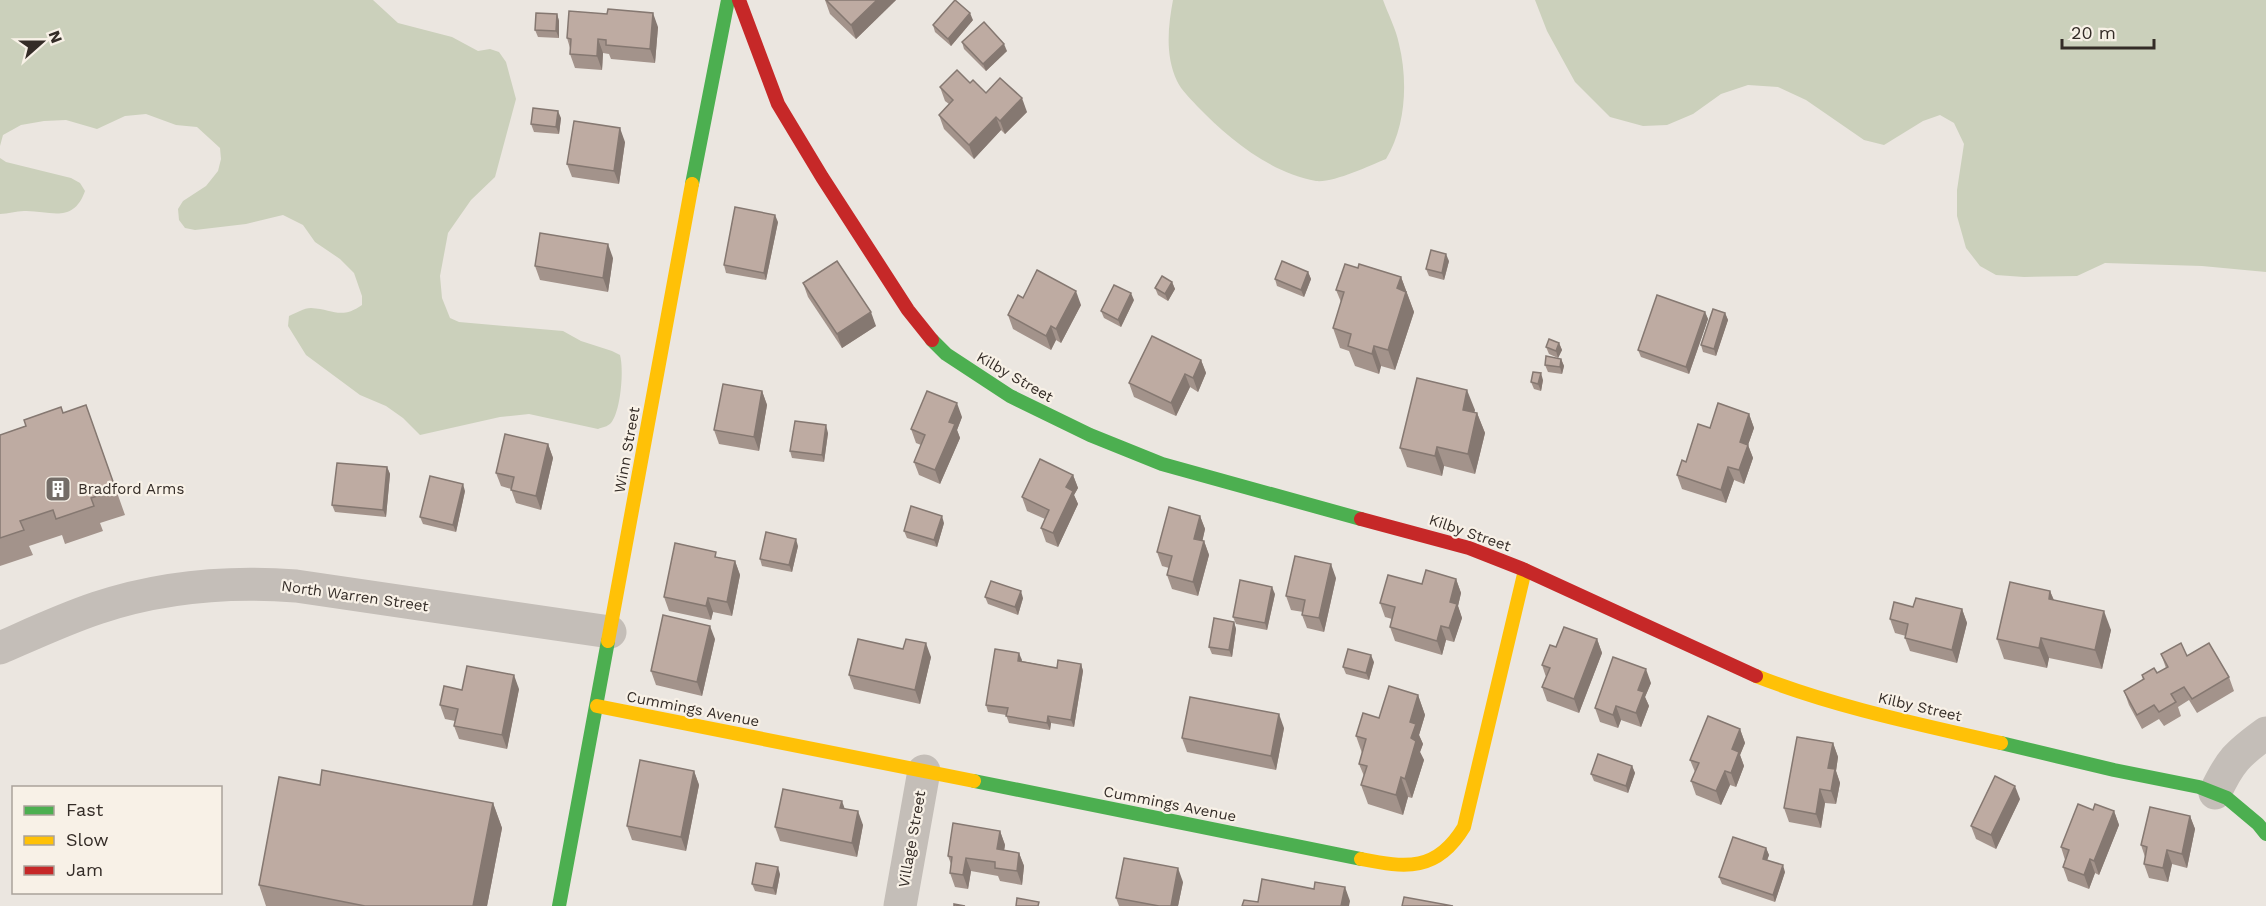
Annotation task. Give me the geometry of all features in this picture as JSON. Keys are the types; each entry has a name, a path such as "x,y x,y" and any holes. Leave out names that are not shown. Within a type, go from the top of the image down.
{"street":[{"name":"Winn Street","path":"559,906 692,182 728,0"},
{"name":"Kilby Street","path":"739,0 778,104 822,177 921,327 946,354 1010,396 1090,435 1162,464 1469,548 1525,570 1737,668 1790,689 1845,706 2114,770 2199,786 2227,798 2248,813 2266,834"},
{"name":"Cummings Avenue","path":"597,706 1393,865 1415,866 1435,859 1452,845 1459,837 1468,817 1525,570"},
{"name":"North Warren Street","path":"0,648 75,616 126,599 188,588 242,585 296,586 610,632"},
{"path":"2215,793 2232,761 2266,733"},
{"name":"Village Street","path":"900,906 924,771"}],"green space":[{"path":"0,0 373,0 398,23 452,37 478,51 490,49 499,52 506,62 516,99 495,177 471,200 448,233 440,276 442,298 450,318 459,322 563,331 581,341 620,355 621,390 611,423 598,429 529,414 500,417 420,435 403,418 386,406 360,395 306,355 288,326 289,316 306,309 342,313 362,305 362,296 354,273 340,259 315,242 303,225 283,215 246,224 195,230 185,228 179,220 178,209 183,201 206,186 218,171 221,159 220,148 197,127 176,125 146,114 125,116 97,129 66,120 44,121 21,125 3,135 0,146"},
{"path":"1173,0 1383,0 1398,38 1404,73 1401,118 1393,146 1386,159 1341,177 1316,181 1282,170 1236,142 1197,106 1177,81 1169,51"},
{"path":"1535,0 2266,0 2266,272 2202,266 2105,263 2077,276 1996,275 1980,266 1966,248 1957,216 1957,190 1964,144 1954,123 1940,115 1923,121 1884,145 1864,140 1806,100 1778,87 1748,85 1721,94 1693,114 1667,125 1643,126 1610,117 1575,82 1547,31"},
{"path":"0,158 6,162 71,178 80,183 85,191 80,202 67,212 24,211 0,214"}],"building":[{"path":"826,0 877,0 851,25"},
{"path":"955,0 970,13 948,39 933,25"},
{"path":"608,9 653,13 650,49 606,45 606,40 598,39 597,56 570,54 571,39 567,38 569,11 607,14"},
{"path":"536,13 557,14 556,31 535,30"},
{"path":"984,22 1004,44 983,64 962,42"},
{"path":"957,70 970,83 973,80 986,93 1000,78 1022,98 1000,121 996,117 969,145 939,115 953,100 940,87"},
{"path":"533,108 558,111 556,127 531,124"},
{"path":"574,121 620,128 614,171 567,164"},
{"path":"735,207 775,215 764,273 724,265"},
{"path":"540,233 608,244 603,278 535,266"},
{"path":"1431,250 1446,254 1442,273 1426,269"},
{"path":"837,261 871,312 837,334 803,283"},
{"path":"1282,261 1308,272 1301,290 1275,279"},
{"path":"1345,264 1358,268 1359,264 1401,277 1397,288 1406,292 1388,350 1374,346 1372,354 1348,346 1351,334 1333,328 1344,292 1336,290"},
{"path":"1037,270 1076,291 1056,329 1051,326 1046,336 1008,315 1018,295 1023,298"},
{"path":"1162,276 1172,282 1165,294 1155,288"},
{"path":"1114,285 1131,293 1118,320 1101,311"},
{"path":"1657,295 1705,312 1686,367 1638,350"},
{"path":"1713,309 1725,313 1714,349 1701,345"},
{"path":"1152,336 1201,360 1193,378 1185,374 1171,403 1129,383"},
{"path":"1549,339 1559,343 1556,351 1546,347"},
{"path":"1546,356 1561,359 1560,367 1545,365"},
{"path":"1533,372 1541,373 1538,384 1531,382"},
{"path":"1417,378 1467,390 1463,410 1477,413 1468,454 1437,447 1435,456 1400,448"},
{"path":"723,384 762,391 754,437 714,430"},
{"path":"927,391 957,403 949,422 955,424 935,470 914,462 925,435 911,429"},
{"path":"1718,403 1749,414 1740,442 1748,445 1739,470 1728,467 1721,490 1677,475 1682,460 1686,462 1698,424 1710,428"},
{"name":"Bradford Arms","path":"86,405 116,490 91,498 94,506 56,519 53,510 20,521 24,530 0,538 0,435 26,426 24,420 61,407 63,413"},
{"path":"795,421 826,425 822,455 790,451"},
{"path":"505,434 548,444 536,496 511,490 514,477 496,473"},
{"path":"1040,459 1073,475 1066,487 1073,491 1053,533 1041,528 1049,510 1022,497"},
{"path":"337,463 387,467 383,510 332,505"},
{"path":"430,476 463,484 453,525 420,517"},
{"path":"911,506 942,516 934,540 904,531"},
{"path":"1169,507 1200,516 1194,539 1204,541 1193,582 1167,575 1172,556 1157,552"},
{"path":"766,532 796,539 789,565 760,559"},
{"path":"675,543 716,552 715,557 735,561 727,602 708,598 706,606 664,597"},
{"path":"1295,556 1331,564 1319,618 1302,615 1305,600 1286,596"},
{"path":"1426,570 1456,579 1450,602 1457,604 1449,628 1441,626 1437,641 1390,627 1395,607 1380,603 1388,575 1422,584"},
{"path":"1240,580 1272,587 1265,623 1233,617"},
{"path":"991,581 1021,591 1015,607 985,597"},
{"path":"2010,582 2050,591 2049,599 2104,611 2095,650 2041,638 2039,648 1997,639"},
{"path":"1916,598 1962,609 1952,650 1905,638 1908,624 1890,619 1894,602 1913,607"},
{"path":"663,615 710,626 697,682 651,671"},
{"path":"1214,618 1234,622 1229,650 1209,647"},
{"path":"1564,627 1597,639 1574,699 1542,687 1550,668 1542,665 1550,645 1556,647"},
{"path":"858,639 903,649 906,639 926,643 915,690 849,675"},
{"path":"2181,643 2187,656 2209,643 2229,677 2192,699 2184,687 2171,694 2176,702 2159,712 2154,705 2137,715 2124,691 2144,679 2142,675 2154,668 2157,673 2168,667 2161,654"},
{"path":"995,649 1019,653 1018,661 1057,668 1058,660 1081,664 1071,720 1048,716 1047,723 1006,716 1008,708 986,705"},
{"path":"1348,649 1371,655 1366,673 1343,667"},
{"path":"1613,657 1646,669 1638,690 1644,692 1636,713 1616,706 1613,715 1595,708"},
{"path":"467,666 514,675 502,735 454,726 458,709 440,705 444,686 462,690"},
{"path":"1389,686 1418,695 1410,722 1416,724 1411,738 1416,741 1405,779 1401,777 1396,795 1361,785 1367,766 1359,764 1366,739 1356,736 1363,713 1379,718"},
{"path":"1190,697 1279,714 1271,756 1182,738"},
{"path":"1708,716 1740,729 1732,749 1739,752 1731,773 1725,771 1716,791 1691,781 1699,763 1690,760"},
{"path":"1797,737 1833,743 1828,768 1835,769 1831,791 1820,789 1816,814 1784,808"},
{"path":"1598,754 1632,766 1626,786 1591,774"},
{"path":"640,760 694,771 681,837 627,826"},
{"path":"322,770 493,803 473,906 365,906 259,885 279,777 320,785"},
{"path":"1995,776 2015,786 1991,835 1971,826"},
{"path":"783,789 842,801 840,808 858,811 852,843 775,827"},
{"path":"2078,804 2093,810 2095,804 2114,811 2094,861 2090,859 2084,875 2063,867 2069,850 2061,847"},
{"path":"2150,807 2190,816 2182,854 2167,850 2163,868 2144,864 2147,847 2141,845"},
{"path":"953,823 1000,831 997,849 1019,853 1017,871 995,868 995,862 966,858 963,875 950,873 952,857 948,856"},
{"path":"1733,837 1766,848 1763,859 1783,865 1773,895 1719,877"},
{"path":"1124,858 1178,868 1171,906 1116,898"},
{"path":"756,863 778,867 773,888 752,884"},
{"path":"1262,879 1314,889 1315,882 1345,887 1341,906 1242,906 1244,900 1258,902"},
{"path":"1404,897 1453,906 1402,906"},
{"path":"1017,898 1039,902 1038,906 1016,906"}],"traffic: fast":[{"path":"692,184 728,0"},
{"path":"932,340 946,354 1010,396 1090,435 1162,464 1361,519"},
{"path":"559,906 608,641"},
{"path":"2001,743 2114,770 2199,787 2227,798 2258,824 2266,834"},
{"path":"974,781 1361,859"}],"traffic: slow":[{"path":"608,641 692,184"},
{"path":"1361,859 1406,865 1419,863 1443,852 1454,842 1464,827 1525,570"},
{"path":"1756,676 1846,706 2001,743"},
{"path":"597,706 974,781"}],"traffic: jam":[{"path":"739,0 778,104 908,310 932,340"},
{"path":"1361,519 1469,548 1525,570 1756,676"}],"place":[{"name":"Bradford Arms","path":"58,489"}]}
